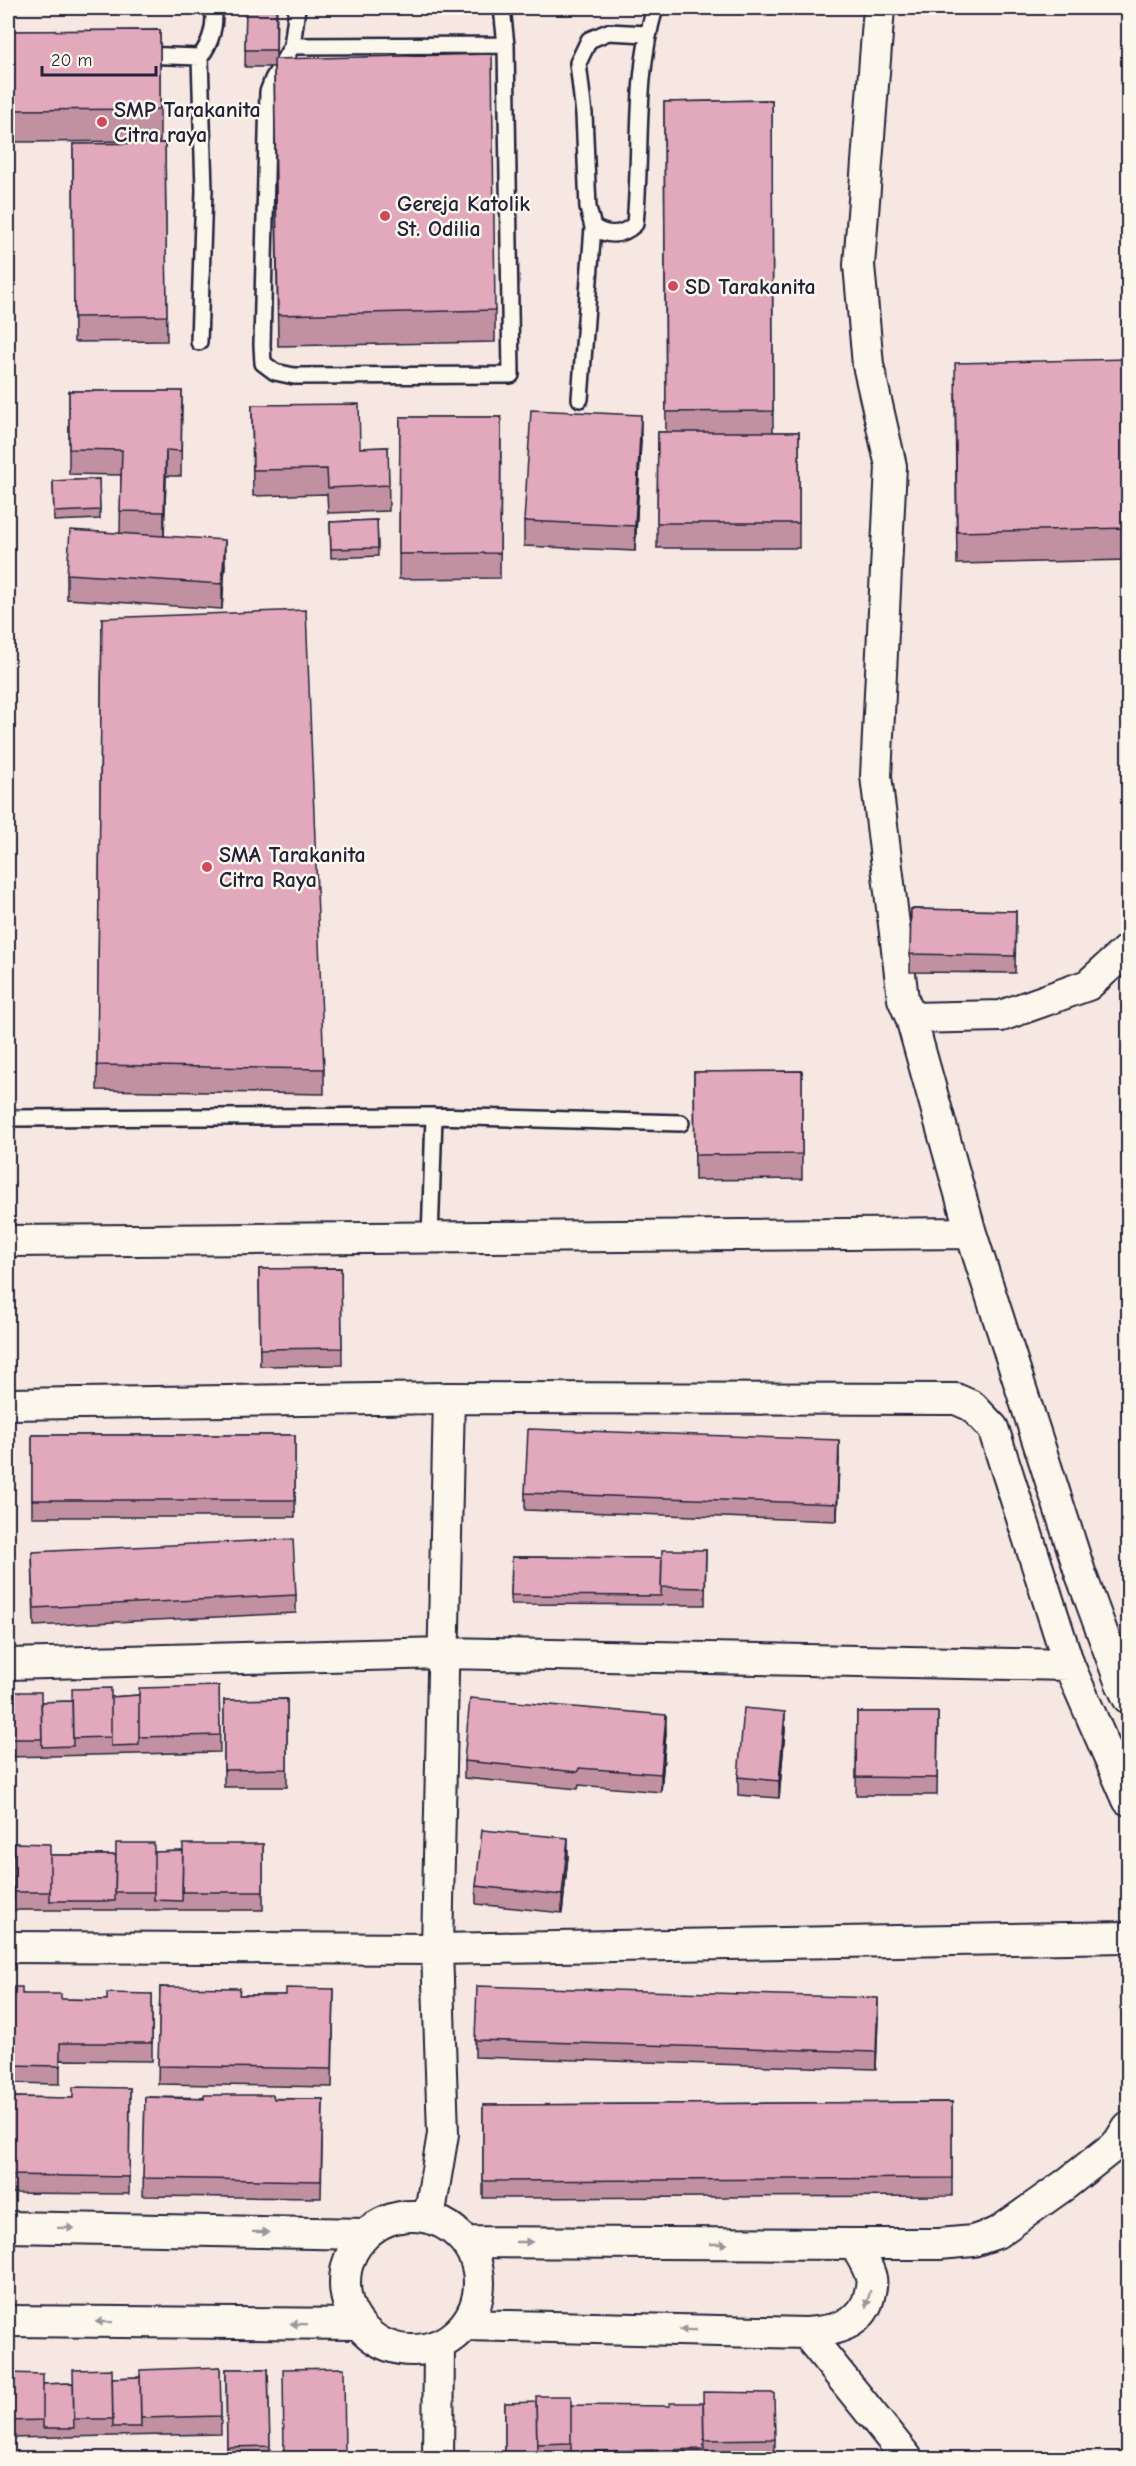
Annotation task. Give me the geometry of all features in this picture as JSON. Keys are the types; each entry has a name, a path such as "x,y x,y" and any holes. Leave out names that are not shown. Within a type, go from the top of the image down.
{"street":[{"path":"879,8 859,266 868,365 891,466 876,776 903,999 911,1018 971,1233 1080,1572 1128,1698"},
{"path":"911,1018 1001,1016 1088,985 1128,949"},
{"path":"8,1241 971,1233"},
{"path":"8,1404 449,1398 956,1399 972,1406 993,1428 1069,1665 1128,1800"},
{"path":"429,2218 443,2134 437,1949 449,1398"},
{"path":"8,1664 444,1653 1069,1665"},
{"path":"8,1947 437,1949 1128,1937"},
{"path":"465,2242 939,2244 973,2241 997,2233 1066,2184 1118,2143 1128,2127"},
{"path":"429,2218 449,2227 465,2242 476,2262 479,2284 475,2305 465,2325 440,2346 388,2347 371,2338 358,2325 348,2307 344,2288 346,2268 354,2249 366,2234 385,2221 429,2218"},
{"path":"8,2227 366,2234"},
{"path":"465,2325 828,2332 858,2318 865,2309 872,2279 855,2244"},
{"path":"8,2321 358,2325"},
{"path":"806,2333 907,2458"},
{"path":"438,2458 440,2346"}],"lane":[{"path":"199,342 204,190 200,57 208,46 214,18 213,8"},
{"path":"297,8 292,46 268,92 262,345 263,363 275,372 294,376 511,375 506,45 502,8"},
{"path":"593,227 604,235 626,233 635,224 638,109 647,34 655,8"},
{"path":"580,399 593,227 588,208 584,114 578,63 589,40 608,32 647,34"},
{"path":"292,46 506,45"},
{"path":"121,54 200,57"},
{"path":"430,1239 434,1116"},
{"path":"8,1118 434,1116 681,1123"}],"building":[{"path":"246,8 276,8 276,50 245,50"},
{"path":"160,30 160,109 8,110 8,31"},
{"name":"Gereja Katolik St. Odilia","path":"492,54 495,310 278,315 274,59"},
{"path":"772,100 773,411 666,412 664,102"},
{"path":"165,143 167,316 74,317 73,144"},
{"path":"1128,359 1128,528 957,532 955,363"},
{"path":"69,391 182,391 181,451 166,450 164,512 120,511 122,450 69,449"},
{"path":"359,404 360,448 388,447 389,485 328,488 327,469 253,470 252,405"},
{"path":"531,410 641,415 635,526 524,521"},
{"path":"400,417 501,417 500,553 399,554"},
{"path":"658,432 799,432 799,523 657,523"},
{"path":"99,479 100,510 54,512 53,481"},
{"path":"377,520 378,548 331,549 330,522"},
{"path":"70,530 225,540 222,584 67,574"},
{"name":"SMA Tarakanita Citra Raya","path":"306,610 324,1069 97,1065 102,618"},
{"path":"911,909 1016,911 1015,956 910,954"},
{"path":"802,1071 802,1154 695,1155 694,1072"},
{"path":"341,1268 342,1348 260,1349 259,1269"},
{"path":"528,1429 839,1440 837,1504 525,1493"},
{"path":"32,1435 295,1435 295,1500 32,1500"},
{"path":"293,1539 296,1595 34,1608 32,1552"},
{"path":"662,1550 706,1550 705,1588 661,1587"},
{"path":"512,1557 662,1558 661,1596 511,1595"},
{"path":"219,1686 220,1735 139,1737 139,1688"},
{"path":"111,1688 111,1737 73,1738 72,1689"},
{"path":"8,1692 41,1692 42,1739 8,1739"},
{"path":"139,1695 139,1745 111,1746 111,1697"},
{"path":"470,1698 666,1715 661,1774 579,1768 578,1772 464,1761"},
{"path":"287,1699 287,1769 224,1770 224,1700"},
{"path":"72,1701 73,1746 42,1747 41,1702"},
{"path":"744,1708 785,1712 779,1781 738,1777"},
{"path":"857,1712 938,1712 937,1778 856,1777"},
{"path":"482,1830 568,1838 562,1895 476,1886"},
{"path":"14,1843 50,1844 50,1892 14,1892"},
{"path":"116,1843 154,1843 154,1892 115,1892"},
{"path":"183,1844 263,1844 263,1892 182,1892"},
{"path":"183,1851 182,1901 154,1900 154,1852"},
{"path":"8,1855 14,1855 14,1901 8,1901"},
{"path":"50,1855 116,1855 115,1901 50,1901"},
{"path":"477,1986 878,1998 876,2052 475,2040"},
{"path":"8,1987 22,1987 22,1994 61,1994 61,1999 107,2000 107,1993 152,1994 152,2043 60,2043 60,2066 8,2065"},
{"path":"160,1987 240,1988 239,1995 286,1995 286,1988 334,1989 332,2069 158,2066"},
{"path":"73,2087 130,2088 129,2177 8,2175 8,2097 73,2098"},
{"path":"204,2095 273,2095 274,2099 323,2099 321,2181 143,2178 145,2097 204,2099"},
{"path":"952,2102 952,2178 483,2181 483,2105"},
{"path":"220,2367 221,2416 141,2418 140,2370"},
{"path":"344,2368 345,2458 284,2458 283,2369"},
{"path":"112,2369 113,2419 74,2419 73,2370"},
{"path":"226,2369 268,2369 270,2446 227,2447"},
{"path":"8,2373 43,2374 43,2420 8,2421"},
{"path":"140,2377 141,2427 113,2427 112,2378"},
{"path":"73,2383 74,2428 43,2428 43,2384"},
{"path":"703,2392 774,2393 775,2439 704,2440"},
{"path":"536,2396 571,2396 571,2443 537,2444"},
{"path":"536,2402 537,2452 505,2453 505,2403"},
{"path":"670,2403 703,2403 704,2449 571,2452 571,2405 670,2406"}],"place":[{"name":"SMP Tarakanita Citra raya","path":"102,122"},
{"name":"Gereja Katolik St. Odilia","path":"385,216"},
{"name":"SD Tarakanita","path":"673,286"},
{"name":"SMA Tarakanita Citra Raya","path":"207,867"}]}
